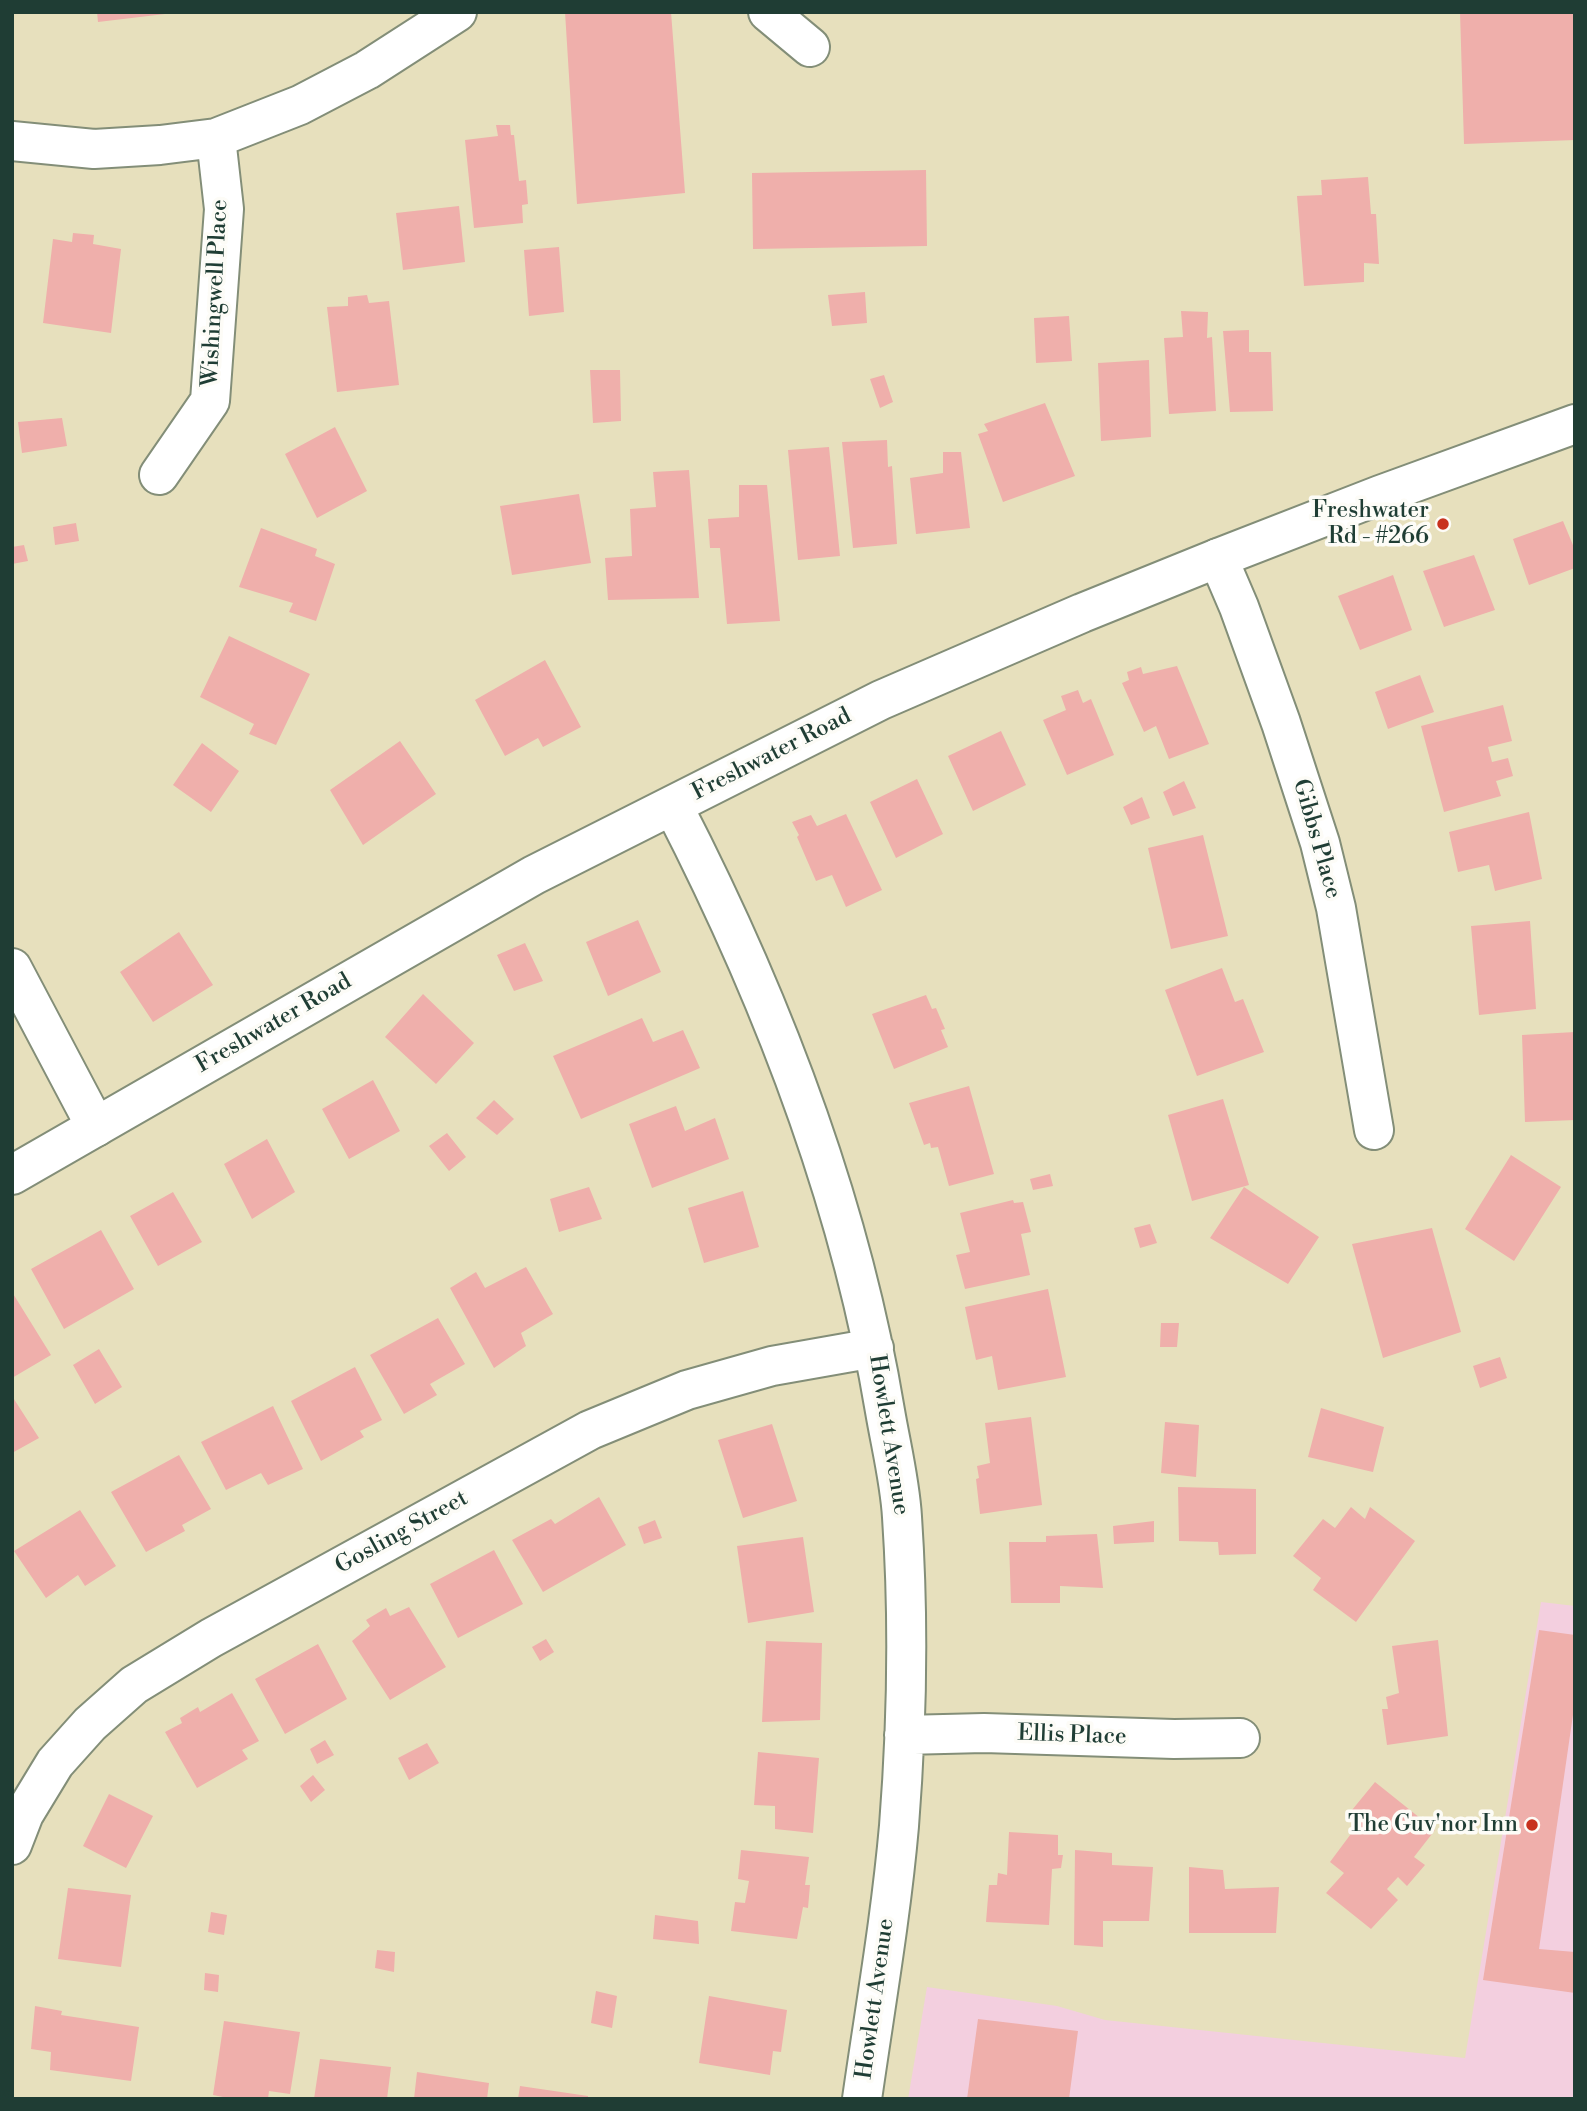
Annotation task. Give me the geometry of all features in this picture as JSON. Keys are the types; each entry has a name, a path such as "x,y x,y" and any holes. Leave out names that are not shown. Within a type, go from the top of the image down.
{"street":[{"path":"12,141 94,149 216,138 300,105 344,82 457,12"},
{"path":"768,12 810,47"},
{"name":"Wishingwell Place","path":"159,475 210,401 224,209 216,138"},
{"name":"Freshwater Road","path":"12,1175 534,875 881,700 1082,612 1380,495 1575,424"},
{"name":"Gibbs Place","path":"1218,558 1272,698 1320,843 1336,908 1374,1130"},
{"name":"Howlett Avenue","path":"673,806 731,922 791,1073 840,1214 874,1348 902,1514 906,1647 899,1826 862,2099"},
{"path":"12,968 96,1127"},
{"name":"Gosling Street","path":"12,1845 24,1814 55,1763 90,1724 134,1685 211,1638 590,1430 687,1390 772,1366 874,1348"},
{"name":"Ellis Place","path":"904,1735 984,1733 1174,1739 1240,1738"}],"shaded area":[{"path":"1541,1602 1575,1606 1575,2099 908,2099 927,1987 1057,2006 1105,2020 1465,2058"}],"building":[{"path":"97,12 164,12 165,14 98,22"},
{"path":"565,12 671,12 685,193 577,204"},
{"path":"1460,12 1575,12 1575,140 1464,144"},
{"path":"496,125 510,125 511,135 514,135 519,181 526,180 528,204 522,205 523,223 474,228 465,140 498,136"},
{"path":"926,170 927,246 753,249 752,173"},
{"path":"1368,177 1371,214 1376,214 1379,264 1364,263 1364,282 1304,286 1297,196 1322,195 1321,180"},
{"path":"459,206 465,262 403,270 396,213"},
{"path":"73,233 94,235 93,244 121,249 111,333 43,323 53,239 72,242"},
{"path":"559,247 564,312 529,316 524,250"},
{"path":"865,292 867,323 832,326 828,295"},
{"path":"367,295 369,303 389,301 399,385 337,392 327,307 348,306 348,297"},
{"path":"1181,311 1208,312 1207,338 1212,337 1216,411 1169,414 1164,338 1183,337"},
{"path":"1069,316 1072,361 1036,363 1034,318"},
{"path":"1249,330 1249,352 1271,352 1273,411 1230,412 1223,331"},
{"path":"1149,360 1151,437 1101,441 1098,363"},
{"path":"590,370 620,370 621,421 593,423"},
{"path":"884,375 893,402 880,408 870,379"},
{"path":"1045,403 1075,476 1003,502 978,434 988,431 984,424"},
{"path":"62,418 67,446 22,453 18,422"},
{"path":"335,427 367,491 317,518 285,454"},
{"path":"887,440 888,467 892,466 897,544 853,548 842,442"},
{"path":"829,447 840,556 798,560 788,450"},
{"path":"943,452 961,452 970,528 916,534 910,478 943,473"},
{"path":"689,470 699,598 608,600 605,558 632,556 630,509 656,507 653,472"},
{"path":"739,485 767,485 780,621 727,624 720,548 710,548 708,519 739,517"},
{"path":"579,494 591,563 512,575 500,506"},
{"path":"1563,521 1575,550 1575,568 1529,585 1513,539"},
{"path":"76,523 79,541 55,545 53,527"},
{"path":"261,528 317,549 315,556 335,564 316,621 289,612 293,603 239,587"},
{"path":"24,545 28,561 12,564 12,547"},
{"path":"1474,555 1495,610 1444,627 1423,571"},
{"path":"1393,575 1412,630 1360,650 1338,596"},
{"path":"229,636 310,674 276,745 249,734 254,724 200,697"},
{"path":"545,660 581,727 543,747 538,738 505,756 475,700"},
{"path":"1177,666 1209,744 1169,759 1156,726 1144,732 1122,683 1129,680 1127,672 1141,667 1143,674"},
{"path":"1420,675 1434,712 1388,729 1375,692"},
{"path":"1078,690 1083,703 1091,699 1114,755 1067,775 1043,720 1066,710 1061,696"},
{"path":"1503,705 1512,741 1488,747 1492,762 1508,758 1513,776 1496,781 1501,796 1444,812 1421,726"},
{"path":"1001,731 1026,785 973,811 948,756"},
{"path":"400,741 436,794 363,845 330,790"},
{"path":"202,743 239,771 211,812 173,785"},
{"path":"917,779 943,834 896,858 870,802"},
{"path":"1184,781 1196,808 1173,816 1163,792"},
{"path":"1142,797 1150,818 1131,825 1123,807"},
{"path":"1529,812 1542,879 1495,891 1489,865 1458,872 1449,832"},
{"path":"846,814 882,890 846,907 832,875 816,881 792,822 811,815 817,826"},
{"path":"1203,835 1228,936 1171,949 1148,848"},
{"path":"638,920 661,972 608,996 586,942"},
{"path":"1530,921 1536,1009 1479,1015 1471,926"},
{"path":"179,932 213,985 153,1022 120,972"},
{"path":"525,943 543,981 514,991 497,955"},
{"path":"1222,968 1235,1002 1243,999 1264,1052 1197,1076 1165,990"},
{"path":"423,994 474,1043 436,1084 385,1037"},
{"path":"926,995 932,1009 936,1008 945,1029 941,1030 948,1047 894,1069 872,1014"},
{"path":"642,1018 653,1042 683,1030 700,1068 581,1119 553,1056"},
{"path":"1575,1032 1575,1120 1525,1122 1522,1035"},
{"path":"373,1080 400,1131 349,1159 322,1109"},
{"path":"969,1086 994,1174 949,1186 938,1147 931,1148 930,1143 924,1145 909,1103"},
{"path":"1223,1099 1249,1185 1192,1201 1168,1115"},
{"path":"494,1100 514,1119 497,1135 476,1118"},
{"path":"676,1106 685,1131 715,1118 729,1159 652,1188 629,1124"},
{"path":"447,1133 466,1157 449,1171 429,1146"},
{"path":"267,1139 295,1192 252,1219 224,1164"},
{"path":"1511,1155 1561,1187 1514,1261 1465,1229"},
{"path":"1050,1174 1053,1186 1033,1190 1030,1179"},
{"path":"589,1187 602,1219 559,1232 550,1199"},
{"path":"1244,1187 1319,1237 1288,1284 1210,1238"},
{"path":"743,1191 759,1247 704,1263 688,1208"},
{"path":"173,1192 202,1242 158,1266 130,1216"},
{"path":"1013,1200 1014,1203 1023,1202 1031,1232 1021,1234 1030,1275 965,1289 956,1255 970,1252 960,1213"},
{"path":"1150,1224 1157,1243 1140,1248 1134,1228"},
{"path":"1432,1228 1461,1332 1383,1358 1352,1244"},
{"path":"101,1230 134,1289 64,1329 31,1269"},
{"path":"526,1267 553,1314 521,1333 526,1346 494,1368 450,1288 476,1272 485,1288"},
{"path":"1048,1289 1066,1377 998,1390 992,1356 976,1360 965,1307"},
{"path":"12,1292 51,1355 12,1378"},
{"path":"438,1318 465,1364 430,1384 437,1395 404,1414 370,1355"},
{"path":"1161,1323 1179,1323 1177,1347 1160,1347"},
{"path":"99,1349 122,1387 95,1404 73,1365"},
{"path":"1500,1357 1507,1378 1480,1388 1473,1366"},
{"path":"355,1367 382,1420 360,1431 364,1437 321,1461 291,1401"},
{"path":"12,1396 39,1438 12,1453"},
{"path":"273,1406 303,1469 268,1485 261,1473 226,1490 201,1442"},
{"path":"1321,1408 1384,1427 1373,1472 1308,1457"},
{"path":"1031,1417 1042,1505 980,1514 977,1466 990,1463 985,1423"},
{"path":"1165,1422 1199,1425 1196,1477 1161,1473"},
{"path":"772,1424 797,1501 743,1518 718,1440"},
{"path":"179,1455 211,1509 182,1525 185,1531 146,1552 111,1492"},
{"path":"1178,1487 1256,1489 1256,1554 1219,1555 1218,1542 1179,1541"},
{"path":"599,1497 626,1545 543,1592 512,1540 551,1519 555,1524"},
{"path":"1351,1507 1365,1519 1370,1507 1415,1541 1356,1622 1313,1590 1321,1578 1293,1556 1323,1519 1335,1528"},
{"path":"80,1510 116,1566 85,1586 78,1575 46,1598 14,1551"},
{"path":"655,1520 662,1538 644,1544 638,1527"},
{"path":"1154,1521 1154,1542 1114,1544 1113,1526"},
{"path":"1097,1534 1103,1588 1060,1586 1060,1603 1011,1603 1009,1542 1046,1542 1046,1536"},
{"path":"803,1537 814,1612 748,1623 737,1546"},
{"path":"494,1550 523,1604 458,1638 430,1584"},
{"path":"409,1607 446,1667 390,1700 352,1641 370,1626 366,1620 386,1608 390,1616"},
{"name":"The Guv'nor Inn","path":"1539,1630 1575,1635 1575,1701 1539,1949 1575,1952 1575,1993 1483,1980"},
{"path":"546,1639 554,1652 540,1661 532,1647"},
{"path":"1438,1640 1448,1736 1387,1745 1382,1709 1388,1709 1386,1697 1399,1693 1392,1646"},
{"path":"766,1641 822,1643 820,1720 762,1722"},
{"path":"318,1644 347,1699 285,1734 255,1679"},
{"path":"232,1693 259,1741 242,1750 248,1759 197,1788 165,1732 182,1723 180,1718 198,1707 200,1712"},
{"path":"325,1740 334,1755 317,1764 310,1749"},
{"path":"427,1743 439,1763 409,1780 398,1758"},
{"path":"758,1752 819,1758 813,1833 775,1829 775,1806 754,1805"},
{"path":"313,1775 325,1790 311,1802 300,1786"},
{"path":"1375,1782 1435,1830 1414,1857 1425,1865 1407,1886 1398,1877 1387,1889 1398,1900 1371,1929 1326,1893 1344,1873 1330,1862 1362,1819 1352,1810"},
{"path":"109,1794 153,1816 126,1868 83,1846"},
{"path":"1009,1832 1058,1835 1058,1855 1063,1855 1061,1868 1052,1869 1049,1925 986,1922 989,1885 997,1885 998,1873 1007,1875"},
{"path":"741,1850 809,1857 805,1885 810,1885 808,1908 803,1907 797,1939 731,1931 735,1902 745,1903 749,1881 738,1879"},
{"path":"1075,1850 1112,1853 1112,1865 1153,1867 1149,1921 1103,1921 1103,1947 1074,1945"},
{"path":"1189,1867 1223,1870 1225,1889 1279,1887 1276,1933 1189,1933"},
{"path":"68,1888 131,1895 121,1967 58,1959"},
{"path":"211,1912 227,1915 224,1935 208,1932"},
{"path":"655,1915 698,1921 699,1944 653,1939"},
{"path":"377,1950 395,1952 394,1972 375,1968"},
{"path":"205,1973 219,1975 218,1992 204,1990"},
{"path":"596,1991 617,1996 612,2028 591,2023"},
{"path":"709,1996 787,2010 781,2052 773,2051 770,2075 699,2063"},
{"path":"35,2006 62,2011 61,2015 139,2027 131,2081 50,2070 51,2052 31,2049"},
{"path":"978,2019 1078,2031 1069,2099 967,2099"},
{"path":"224,2021 300,2032 290,2094 269,2091 268,2099 233,2099 213,2095"},
{"path":"320,2059 391,2067 387,2099 314,2099"},
{"path":"417,2072 489,2083 487,2099 414,2099"},
{"path":"520,2086 588,2096 588,2099 518,2099"}],"place":[{"name":"Freshwater Rd - #266","path":"1443,524"},
{"name":"The Guv'nor Inn","path":"1532,1825"}]}
